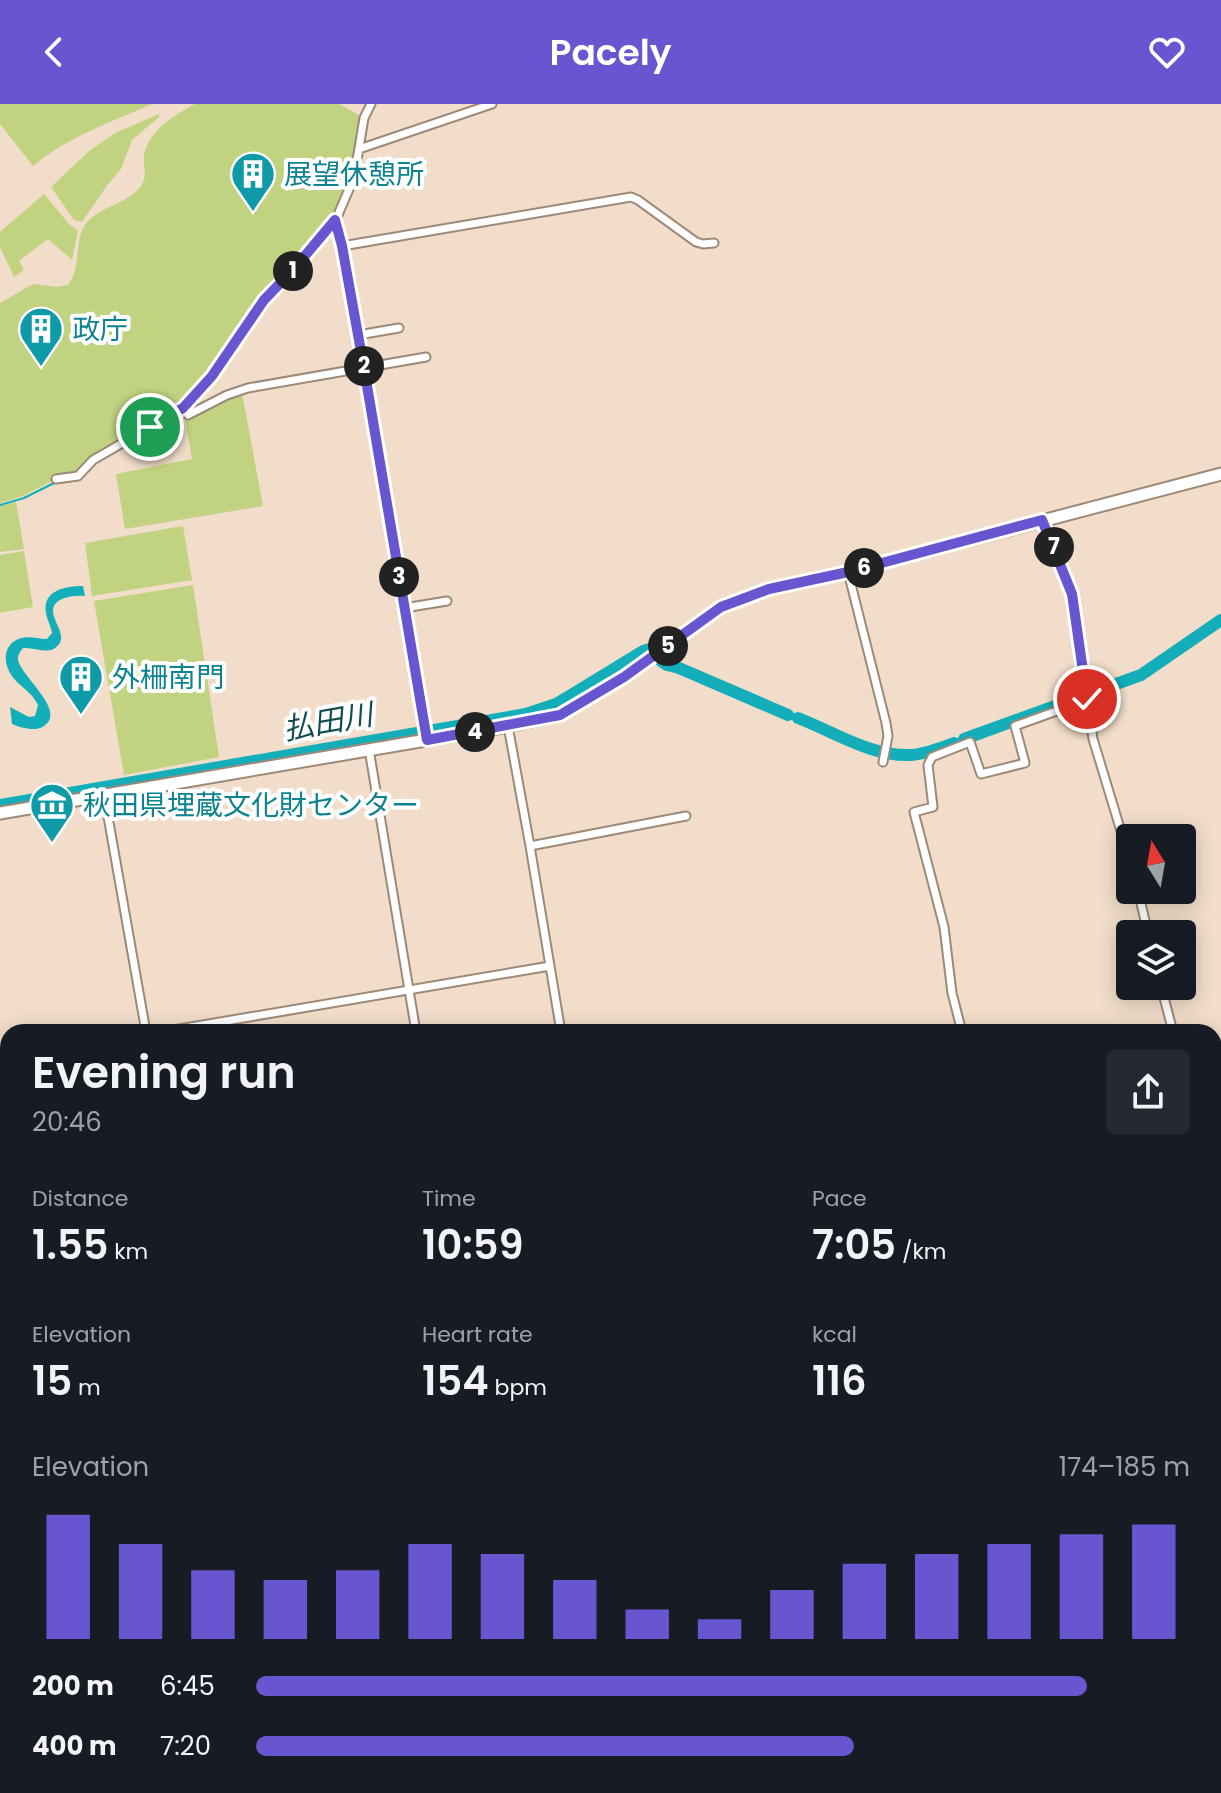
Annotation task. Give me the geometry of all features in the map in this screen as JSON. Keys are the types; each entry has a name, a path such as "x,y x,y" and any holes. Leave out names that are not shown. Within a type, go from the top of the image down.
{"main road":[{"path":"0,813 560,715 624,677 721,607 769,589 848,572 1221,474"}],"street":[{"path":"56,479 78,476 93,460 183,408 212,376 264,300 335,220 350,187 364,118 371,104"},
{"path":"359,149 492,104"},
{"path":"342,246 631,197 696,242 714,243"},
{"path":"335,220 364,368 427,740"},
{"path":"358,335 399,328"},
{"path":"188,415 248,388 426,357"},
{"path":"1042,520 1072,594 1093,739 1119,824"},
{"path":"848,572 886,723 887,744 883,762"},
{"path":"404,608 447,601"},
{"path":"960,1024 952,993 944,927 914,812 933,807 928,765 932,757 970,742 981,774 1025,763 1015,726 1087,700"},
{"path":"508,726 560,1024"},
{"path":"369,749 415,1024"},
{"path":"104,794 145,1024"},
{"path":"530,846 686,816"},
{"path":"206,1024 550,966"},
{"path":"1165,1000 1171,1024"}],"green space":[{"path":"0,104 152,104 75,138 33,166 0,124"},
{"path":"195,104 339,104 364,118 356,166 334,224 264,300 183,408 93,460 78,476 56,479 23,496 0,503 0,303 33,284 68,285 74,274 80,236 85,225 141,186 145,175 146,147 156,131"},
{"path":"159,114 132,140 121,169 82,222 74,220 51,187 89,151 115,133"},
{"path":"44,194 78,231 72,260 48,239 19,261 24,270 14,277 0,247 0,232"},
{"path":"242,393 263,506 125,529 116,474 192,459 185,419"},
{"path":"16,502 24,549 0,552 0,506"},
{"path":"183,526 192,580 92,596 85,543"},
{"path":"24,551 33,607 0,613 0,555"},
{"path":"193,585 219,757 124,775 94,601"}],"water":[{"path":"83,586 85,596 65,598 54,606 61,635 59,644 48,650 23,648 18,656 20,666 47,702 50,719 37,729 12,724 10,707 29,717 35,716 38,705 8,669 7,651 14,641 21,638 47,639 52,633 46,613 51,594 63,588"}],"waterway":[{"path":"140,437 186,411 215,381 268,304 335,229"},
{"path":"0,505 59,482"},
{"name":"払田川","path":"964,739 1141,675 1221,620"},
{"name":"払田川","path":"0,805 526,714 556,704 643,651 651,650"},
{"name":"払田川","path":"660,660 788,715"},
{"name":"払田川","path":"798,718 868,748 896,755 922,753 954,743"}],"place":[{"name":"展望休憩所","path":"253,213"},
{"name":"政庁","path":"41,368"},
{"name":"外柵南門","path":"81,716"},
{"name":"秋田県埋蔵文化財センター","path":"52,844"}],"route":[{"path":"150,427 183,408 212,376 264,300 335,220 364,368 427,740 560,715 624,677 721,607 769,589 848,572 1042,520 1072,594 1087,699"}]}
